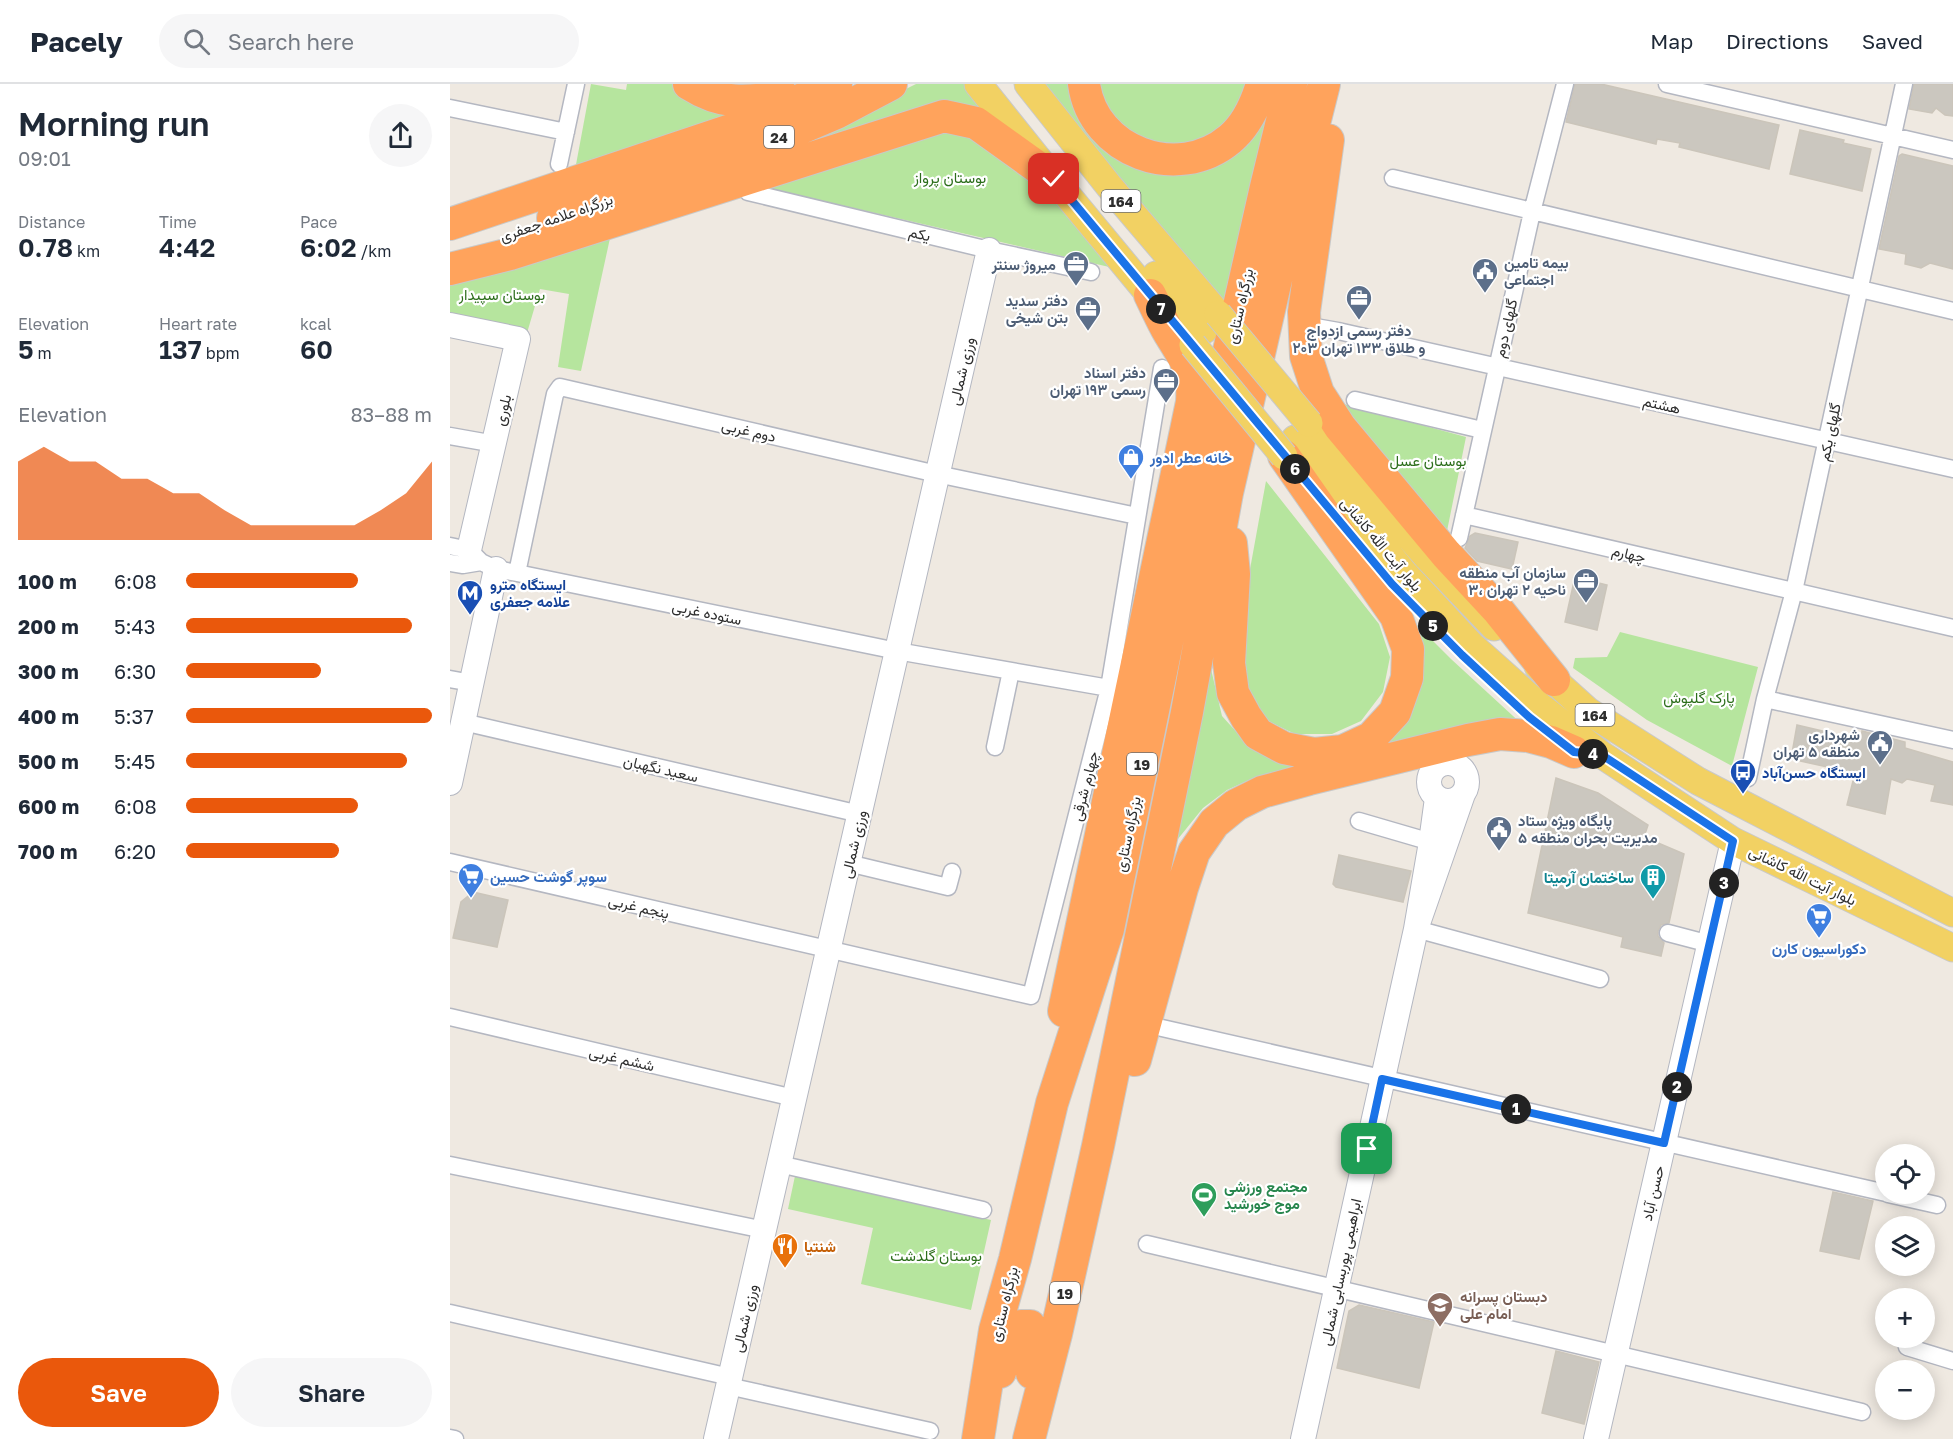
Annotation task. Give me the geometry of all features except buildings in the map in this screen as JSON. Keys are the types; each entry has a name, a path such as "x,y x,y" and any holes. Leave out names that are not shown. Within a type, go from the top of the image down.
{"highway":[{"name":"24","path":"660,167 752,149 836,113 891,84"},
{"path":"1084,84 1088,104 1097,120 1121,145 1161,159 1180,159 1199,156 1229,140 1242,127 1253,108 1262,84"},
{"name":"بزرگراه ستاری","path":"980,1439 995,1330 1015,1259 1052,1103 1108,929 1209,439 1291,84"},
{"name":"بزرگراه ستاری","path":"1029,1439 1056,1334 1098,1146 1187,712 1227,494 1289,223 1324,84"},
{"path":"1337,84 1315,223 1304,325 1306,356 1318,393 1340,427 1446,554 1497,609 1554,680"},
{"path":"690,85 714,97 750,102 832,86"},
{"name":"24","path":"660,167 740,127 832,86"},
{"path":"450,269 510,254 944,116 976,123 1054,179"},
{"name":"بزرگراه علامه جعفری","path":"450,224 660,167"},
{"name":"بزرگراه علامه جعفری","path":"450,252 505,235 660,167"},
{"path":"1052,1103 1067,992 1192,402 1193,382 1188,362 1168,331 1150,295"},
{"path":"1227,494 1234,574 1229,663 1233,693 1246,717 1258,734 1284,748 1314,754 1343,752 1371,738 1395,712 1407,678 1408,649 1396,616 1296,439"},
{"path":"1098,1146 1123,1103 1194,852 1214,823 1236,805 1262,792 1500,734 1528,736 1588,754"},
{"path":"980,1439 992,1408 1006,1348 1021,1326 1030,1326 1037,1339 1037,1354 1021,1416 1021,1439"}],"main road":[{"path":"978,84 1150,295 1205,330 1296,439"},
{"name":"بلوار آیت الله کاشانی","path":"999,84 1088,196 1296,439 1392,584 1529,717 1733,841 1953,948"},
{"name":"بلوار آیت الله کاشانی","path":"1028,84 1109,186 1205,330"},
{"name":"بلوار آیت الله کاشانی","path":"1296,439 1428,558 1483,617 1588,711 1698,781 1953,913"}],"street":[{"path":"559,164 576,84"},
{"name":"گلهای دوم","path":"1459,538 1496,366 1565,84"},
{"path":"1667,84 1953,150"},
{"name":"گلهای یکم","path":"1748,778 1765,699 1794,591 1904,84"},
{"path":"450,108 566,132"},
{"path":"1393,178 1953,311"},
{"name":"یکم","path":"748,192 1091,272"},
{"name":"ورزی شمالی","path":"716,1439 989,250"},
{"name":"بلوری","path":"450,325 518,339 495,444 475,561 461,681 463,722 450,783"},
{"name":"هشتم","path":"1304,325 1338,330 1953,469"},
{"name":"چهارم شرقی","path":"828,950 1031,996 1109,688 1162,368"},
{"name":"دوم غربی","path":"475,561 560,387 937,474 1137,516"},
{"path":"1355,400 1482,430"},
{"path":"450,436 495,444"},
{"name":"چهارم","path":"1464,516 1953,628"},
{"name":"ستوده غربی","path":"475,561 897,651 1109,688"},
{"path":"995,747 1011,670"},
{"path":"1765,699 1953,740"},
{"name":"سعید نگهبان","path":"463,722 860,814"},
{"path":"1449,762 1464,771 1467,783 1463,794 1459,798 1448,801 1437,798 1430,788 1430,776 1437,766 1449,762"},
{"name":"ابراهیمی پوربسابی شمالی","path":"1416,929 1463,794"},
{"name":"ابراهیمی پوربسابی شمالی","path":"1303,1439 1416,929 1437,798"},
{"path":"1359,821 1431,842"},
{"name":"حسن آباد","path":"1596,1439 1733,841"},
{"name":"پنجم غربی","path":"450,862 828,950"},
{"path":"848,863 948,887 952,872"},
{"path":"1416,929 1600,979"},
{"path":"1668,933 1710,944"},
{"name":"ششم غربی","path":"450,1017 794,1098"},
{"path":"1162,1028 1875,1191"},
{"path":"779,1164 983,1210"},
{"path":"450,1165 764,1230"},
{"path":"1932,1204 1937,1205"},
{"path":"1147,1244 1862,1412"},
{"path":"450,1313 930,1431"},
{"path":"1910,1348 1953,1361"},
{"path":"450,1438 455,1439"}],"green space":[{"path":"591,84 626,90 627,84 675,84 762,105 575,170"},
{"path":"916,84 969,84 1014,141 977,115 736,164 839,122"},
{"path":"1036,84 1076,84 1077,91 1175,167 1279,84 1227,312"},
{"path":"1095,84 1252,84 1234,123 1185,148 1140,140 1111,115"},
{"name":"بوستان پرواز","path":"953,125 1025,166 1118,269 753,185"},
{"name":"بوستان سپیدار","path":"612,229 581,371 558,367 569,294 540,289 527,333 450,319 450,273"},
{"name":"بوستان عسل","path":"1340,403 1466,437 1447,531"},
{"path":"1266,481 1379,624 1390,657 1383,692 1361,721 1332,734 1295,734 1262,718 1241,677 1237,641"},
{"path":"1398,606 1451,659 1525,727 1251,779 1227,790 1203,808 1169,850 1207,652 1222,716 1241,737 1261,747 1394,729"},
{"name":"پارک گلپوش","path":"1620,632 1758,667 1732,766 1647,720 1573,668 1575,658 1607,657"},
{"name":"بوستان گلدشت","path":"795,1176 991,1220 971,1310 861,1284 873,1228 788,1209"}],"place":[{"name":"میروژ سنتر","path":"1076,287"},
{"name":"بیمه تامین اجتماعی","path":"1485,294"},
{"name":"دفتر رسمی ازدواج ۲۰۳ و طلاق ۱۳۳ تهران","path":"1359,321"},
{"name":"دفتر سدید بتن شیخی","path":"1088,332"},
{"name":"دفتر اسناد رسمی ۱۹۳ تهران","path":"1166,404"},
{"name":"خانه عطر ادور","path":"1131,480"},
{"name":"سازمان آب منطقه ۳، ناحیه ۲ تهران","path":"1586,604"},
{"name":"ایستگاه مترو علامه جعفری","path":"470,616"},
{"name":"شهرداری منطقه ۵ تهران","path":"1880,766"},
{"name":"ایستگاه حسن‌آباد","path":"1743,795"},
{"name":"پایگاه ویژه ستاد مدیریت بحران منطقه ۵","path":"1499,852"},
{"name":"سوپر گوشت حسین","path":"471,899"},
{"name":"ساختمان آرمیتا","path":"1653,900"},
{"name":"دکوراسیون کارن","path":"1819,939"},
{"name":"مجتمع ورزشی موج خورشید","path":"1204,1218"},
{"name":"شنتیا","path":"785,1269"},
{"name":"دبستان پسرانه امام علی","path":"1440,1328"}],"route":[{"path":"1054,179 1392,584 1462,655 1529,717 1574,752 1602,755 1733,841 1664,1143 1382,1079 1367,1149"}]}
